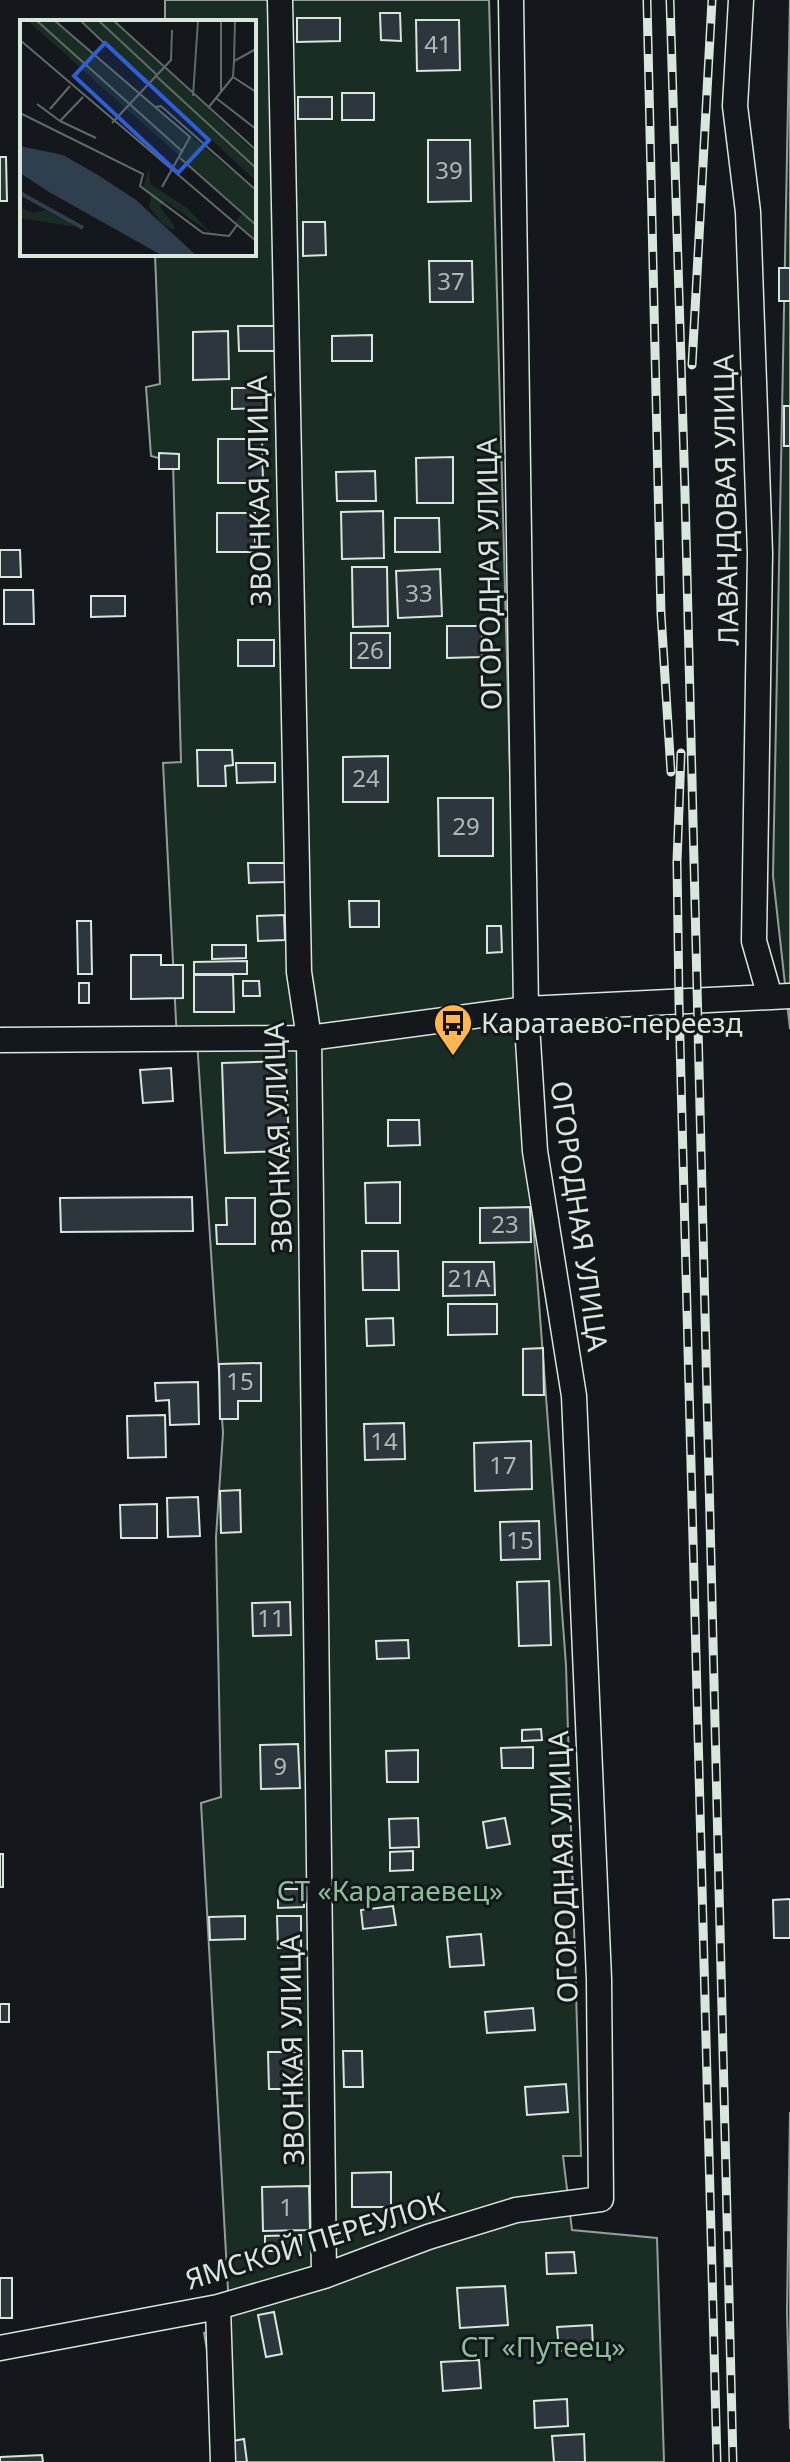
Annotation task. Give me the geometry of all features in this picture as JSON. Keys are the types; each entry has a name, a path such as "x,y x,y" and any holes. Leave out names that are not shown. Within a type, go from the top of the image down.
{"street":[{"name":"ЗВОНКАЯ УЛИЦА","path":"280,0 299,972 309,1038 324,2276"},
{"name":"ОГОРОДНАЯ УЛИЦА","path":"511,0 526,1009 535,1151 574,1396 599,1979 601,2199"},
{"name":"ЛАВАНДОВАЯ УЛИЦА","path":"741,0 735,106 748,212 760,553 754,941 780,997"},
{"path":"0,1040 309,1038 526,1009 780,997"},
{"name":"ЯМСКОЙ ПЕРЕУЛОК","path":"0,2348 218,2307 324,2276 428,2237 516,2210 601,2199"},
{"path":"218,2307 223,2462"}],"green space":[{"name":"СТ «Каратаевец»","path":"165,0 489,0 516,994 566,1665 581,2156 563,2156 572,2230 657,2238 664,2462 227,2462 204,2333 219,2328 229,2308 201,1803 221,1797 216,1537 223,1433 197,1041 177,1041 163,763 181,762 173,462 151,456 146,387 160,384 155,256 256,256 256,20 165,20"},
{"path":"790,0 790,1029 773,876"},
{"path":"790,2112 790,2429 787,2312"}],"building":[{"path":"380,13 400,13 401,41 381,40"},
{"path":"297,18 340,18 340,41 297,42"},
{"path":"416,20 459,20 460,70 417,71"},
{"path":"342,93 374,93 374,120 342,120"},
{"path":"298,97 332,97 332,119 298,119"},
{"path":"428,140 470,140 471,201 428,202"},
{"path":"0,157 6,157 7,201 0,201"},
{"path":"303,222 325,222 326,255 303,256"},
{"path":"429,261 472,261 473,302 430,302"},
{"path":"779,268 790,268 790,301 779,301"},
{"path":"238,326 274,326 275,351 239,351"},
{"path":"228,331 229,379 193,380 193,332"},
{"path":"372,335 372,361 332,361 332,336"},
{"path":"232,388 263,388 264,408 232,409"},
{"path":"784,406 790,406 790,446 784,446"},
{"path":"218,439 262,439 263,483 218,483"},
{"path":"159,453 179,454 179,469 159,469"},
{"path":"453,457 453,503 417,503 416,458"},
{"path":"375,471 376,501 337,501 336,472"},
{"path":"383,511 384,558 342,559 341,512"},
{"path":"217,513 255,513 255,552 217,552"},
{"path":"395,518 439,518 440,552 395,552"},
{"path":"0,550 20,550 21,577 0,577"},
{"path":"352,567 387,567 388,626 353,627"},
{"path":"440,569 442,616 398,618 396,571"},
{"path":"4,590 33,590 34,624 4,624"},
{"path":"91,596 125,596 125,616 91,617"},
{"path":"447,626 482,626 482,657 447,658"},
{"path":"351,633 390,633 390,668 351,668"},
{"path":"238,640 274,640 274,666 238,666"},
{"path":"197,750 232,750 233,765 225,766 226,786 198,786"},
{"path":"388,756 388,802 343,802 343,757"},
{"path":"236,763 275,763 275,782 237,783"},
{"path":"438,798 493,798 493,856 439,856"},
{"path":"248,863 285,863 285,882 249,883"},
{"path":"349,901 379,901 379,927 350,927"},
{"path":"284,915 285,940 258,941 257,916"},
{"path":"77,921 91,921 92,974 78,974"},
{"path":"487,926 501,926 502,952 487,953"},
{"path":"212,945 246,945 246,958 212,959"},
{"path":"131,955 161,955 161,965 183,965 183,998 131,999"},
{"path":"247,961 247,974 194,974 194,962"},
{"path":"194,975 233,975 234,1012 194,1012"},
{"path":"243,981 259,981 260,996 243,996"},
{"path":"79,983 89,983 89,1003 79,1003"},
{"path":"286,1061 289,1151 225,1153 222,1063"},
{"path":"171,1068 173,1101 143,1103 140,1070"},
{"path":"388,1120 419,1120 420,1145 388,1146"},
{"path":"400,1182 400,1223 366,1223 365,1183"},
{"path":"192,1197 193,1231 61,1232 60,1198"},
{"path":"226,1198 255,1198 255,1244 217,1244 216,1225 227,1225"},
{"path":"530,1207 531,1242 480,1243 480,1208"},
{"path":"362,1251 398,1251 399,1290 363,1290"},
{"path":"443,1262 494,1262 495,1295 443,1296"},
{"path":"448,1304 497,1304 497,1334 448,1335"},
{"path":"393,1318 394,1345 367,1346 366,1319"},
{"path":"543,1348 544,1395 523,1395 523,1349"},
{"path":"261,1363 261,1401 238,1401 238,1419 220,1419 219,1364"},
{"path":"198,1382 199,1424 170,1425 169,1400 156,1401 155,1383"},
{"path":"165,1415 166,1457 128,1458 127,1416"},
{"path":"404,1423 405,1459 365,1460 364,1424"},
{"path":"531,1441 532,1489 475,1491 474,1443"},
{"path":"240,1490 241,1532 221,1533 220,1491"},
{"path":"198,1497 200,1536 168,1537 167,1498"},
{"path":"157,1504 157,1538 121,1538 120,1505"},
{"path":"539,1521 540,1559 501,1560 500,1522"},
{"path":"549,1581 551,1645 519,1646 517,1582"},
{"path":"290,1602 291,1635 253,1636 252,1603"},
{"path":"408,1640 409,1658 377,1659 376,1641"},
{"path":"541,1729 542,1740 522,1741 522,1730"},
{"path":"298,1744 300,1788 261,1789 260,1745"},
{"path":"533,1747 533,1768 502,1768 501,1748"},
{"path":"418,1750 418,1782 387,1782 386,1751"},
{"path":"418,1818 419,1847 390,1848 389,1819"},
{"path":"505,1818 510,1844 487,1848 483,1822"},
{"path":"413,1851 413,1870 390,1871 390,1852"},
{"path":"0,1854 3,1854 3,1887 0,1887"},
{"path":"278,1889 304,1889 304,1907 278,1908"},
{"path":"790,1899 790,1938 774,1938 773,1900"},
{"path":"393,1906 396,1925 363,1929 361,1910"},
{"path":"245,1916 245,1939 210,1940 209,1917"},
{"path":"277,1916 301,1916 301,1947 278,1948"},
{"path":"481,1934 484,1965 450,1967 447,1937"},
{"path":"0,2004 9,2004 9,2022 0,2022"},
{"path":"533,2008 535,2030 487,2033 485,2012"},
{"path":"343,2051 362,2051 363,2087 344,2087"},
{"path":"268,2052 301,2052 302,2089 269,2089"},
{"path":"566,2084 568,2112 527,2115 525,2087"},
{"path":"391,2172 391,2207 352,2207 352,2173"},
{"path":"309,2186 310,2230 263,2231 262,2187"},
{"path":"301,2235 301,2251 265,2251 265,2236"},
{"path":"574,2252 576,2273 547,2274 546,2253"},
{"path":"0,2278 12,2278 12,2318 0,2318"},
{"path":"505,2286 508,2325 460,2328 457,2288"},
{"path":"274,2312 282,2354 266,2357 258,2315"},
{"path":"592,2325 593,2349 559,2351 557,2327"},
{"path":"479,2360 481,2388 443,2391 441,2362"},
{"path":"567,2399 568,2426 535,2428 534,2401"},
{"path":"584,2434 585,2462 554,2462 552,2436"},
{"path":"244,2439 247,2462 231,2462 227,2442"},
{"path":"42,2455 43,2462 0,2462 0,2457"}],"railway":[{"path":"647,0 661,614 671,772"},
{"path":"670,0 733,2462"},
{"path":"692,365 712,0"},
{"path":"681,753 677,862 679,1003 717,2462"}],"place":[{"name":"Каратаево-переезд","path":"453,1057"}],"park label":[{"name":"СТ «Путеец»","path":"543,2347"}]}
